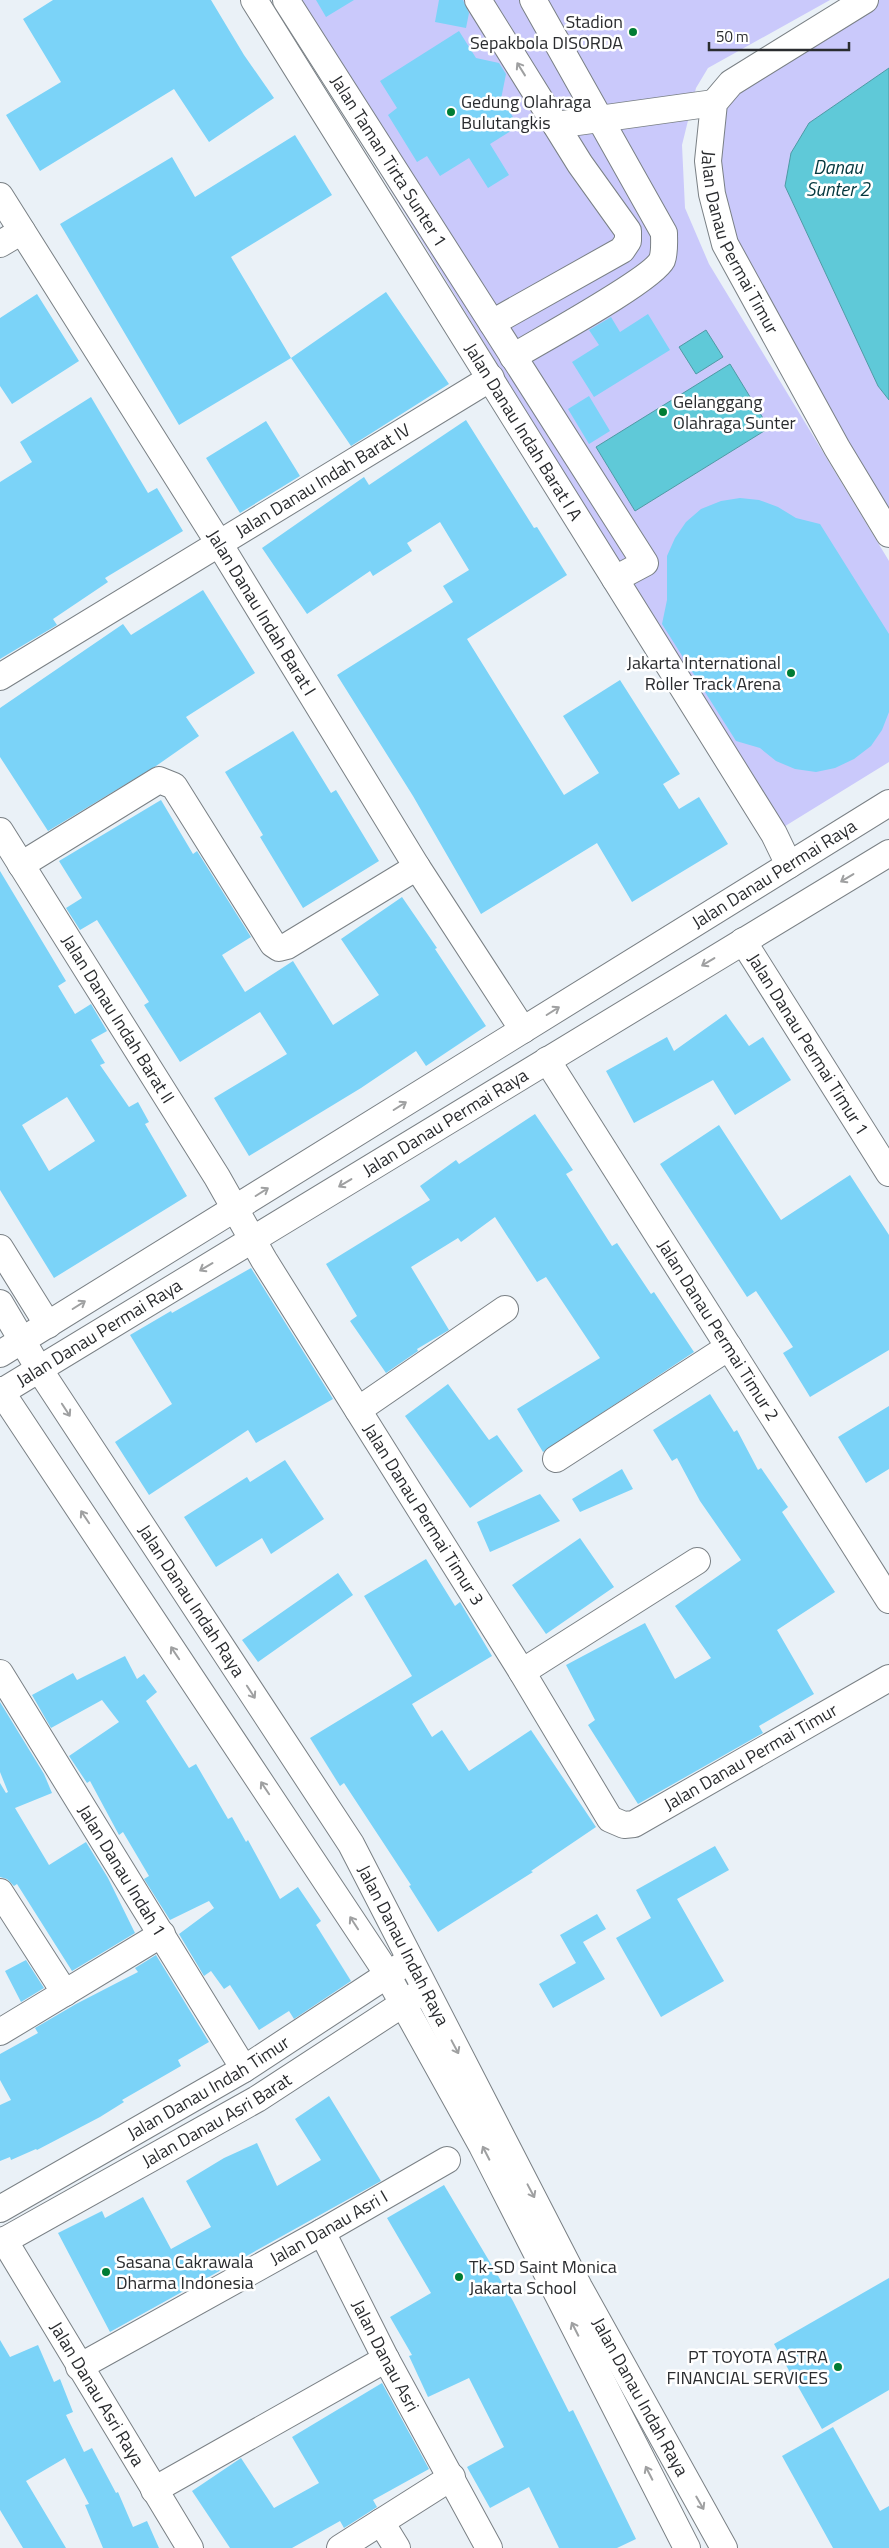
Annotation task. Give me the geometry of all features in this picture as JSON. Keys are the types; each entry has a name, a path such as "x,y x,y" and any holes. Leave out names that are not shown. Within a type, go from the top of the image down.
{"street":[{"name":"Jalan Danau Indah Barat I A","path":"254,0 316,73 491,378 768,826 790,865"},
{"name":"Jalan Taman Tirta Sunter 1","path":"286,0 316,73 492,323 645,563 615,579"},
{"path":"479,0 580,164 628,232 628,241 622,250 492,323"},
{"path":"513,357 643,279 661,261 664,249 664,233 533,0"},
{"path":"556,125 714,103 731,83 865,0"},
{"name":"Jalan Danau Permai Timur","path":"714,103 708,161 712,194 725,244 837,448 889,534"},
{"name":"Jalan Danau Indah Barat I","path":"0,196 11,237 220,545 417,867 523,1030"},
{"name":"Jalan Danau Indah Barat IV","path":"0,677 220,545 491,378"},
{"path":"22,865 159,780 174,786 273,944 280,948 287,946 417,867"},
{"name":"Jalan Danau Permai Raya","path":"13,1346 889,803"},
{"name":"Jalan Danau Indah Barat II","path":"0,831 235,1210"},
{"name":"Jalan Danau Permai Raya","path":"2,1391 251,1238 889,853"},
{"name":"Jalan Danau Permai Timur 1","path":"743,941 889,1173"},
{"name":"Jalan Danau Permai Timur 2","path":"547,1060 889,1600"},
{"name":"Jalan Danau Permai Timur 3","path":"235,1210 522,1672 610,1819"},
{"path":"0,1248 48,1325"},
{"name":"Jalan Danau Indah Raya","path":"0,1303 13,1346 36,1371 351,1844 579,2287 724,2548"},
{"path":"358,1410 505,1309"},
{"path":"556,1459 729,1348"},
{"name":"Jalan Danau Indah Raya","path":"2,1391 316,1864 405,2004 482,2146 687,2548"},
{"path":"522,1672 697,1560"},
{"name":"Jalan Danau Indah 1","path":"0,1673 244,2069"},
{"name":"Jalan Danau Permai Timur","path":"610,1819 624,1825 634,1824 889,1678"},
{"path":"316,1864 336,1849 351,1844"},
{"path":"0,1892 65,1993"},
{"path":"0,2032 162,1934"},
{"name":"Jalan Danau Indah Timur","path":"0,2209 244,2069 387,1976 411,1958"},
{"name":"Jalan Danau Asri Barat","path":"2,2241 257,2099 405,2004 426,1988"},
{"name":"Jalan Danau Asri I","path":"79,2367 447,2160"},
{"name":"Jalan Danau Asri","path":"322,2232 386,2359 490,2548"},
{"name":"Jalan Danau Asri Raya","path":"2,2241 190,2548"},
{"path":"154,2490 386,2359"},
{"path":"340,2548 452,2477"},
{"path":"381,2522 397,2548"}],"shaded area":[{"name":"Gelanggang Olahraga Sunter","path":"274,0 830,0 708,68 696,88 682,145 685,208 709,264 889,561 889,762 782,828"},
{"path":"865,0 889,0 889,69 785,186 878,386 889,400 889,531 712,194 731,83"}],"water":[{"name":"Danau Sunter 2","path":"889,68 889,400 878,386 785,186 791,153 809,123"},
{"path":"706,330 723,357 696,374 679,347"},
{"path":"730,364 769,428 635,511 596,447"}],"building":[{"path":"53,0 211,0 244,55 274,98 209,142 174,89 40,171 6,115 61,82 23,19"},
{"path":"316,0 354,0 326,17"},
{"path":"439,0 463,0 469,13 466,28 435,22"},
{"name":"Gedung Olahraga Bulutangkis","path":"459,31 476,58 499,63 506,74 501,99 519,126 490,144 509,175 488,188 469,158 440,176 427,156 417,162 388,115 397,108 380,81"},
{"path":"295,135 332,195 231,257 291,358 179,425 60,224 172,157 195,197"},
{"path":"386,292 449,384 351,446 291,358"},
{"path":"37,294 79,361 12,404 0,386 0,318"},
{"path":"648,314 670,350 594,397 572,362 599,345 589,330 611,317 620,332"},
{"path":"589,396 610,431 589,444 568,409"},
{"path":"91,397 148,493 157,488 183,531 105,578 108,582 53,619 57,625 0,659 0,482 32,462 20,442"},
{"path":"466,420 534,528 537,527 567,575 467,639 564,795 599,773 563,716 620,680 680,774 663,784 679,809 699,797 728,844 632,902 597,843 481,914 413,796 337,675 453,602 443,586 469,570 440,522 407,543 412,551 373,576 370,571 307,614 262,548 364,477 369,485"},
{"path":"266,421 300,476 240,513 206,458"},
{"name":"Jakarta International Roller Track Arena","path":"740,498 759,500 778,507 796,518 820,524 889,634 889,712 882,730 871,746 854,759 835,768 816,772 795,769 776,761 760,748 736,741 662,624 667,600 667,556 675,538 686,522 701,509 721,501"},
{"path":"203,590 255,673 186,717 199,736 156,766 48,831 0,757 0,708 123,624 131,635"},
{"path":"293,731 331,793 336,790 379,861 303,908 260,837 263,835 225,772"},
{"path":"161,800 193,854 197,851 251,937 222,955 245,992 293,961 333,1025 379,995 341,939 402,897 437,948 435,949 486,1026 426,1066 416,1051 361,1088 249,1156 214,1098 287,1054 260,1012 180,1062 144,1005 149,1002 97,920 80,930 66,908 82,898 59,861"},
{"path":"0,871 66,981 58,986 75,1014 91,1004 107,1031 91,1040 105,1063 100,1065 129,1107 138,1102 149,1122 145,1124 187,1196 54,1278 0,1190","holes":["67,1097 95,1141 49,1171 22,1125"]},
{"path":"726,1014 749,1046 763,1037 791,1080 735,1115 713,1080 634,1123 606,1071 667,1037 674,1051"},
{"path":"535,1114 573,1170 566,1174 612,1246 617,1243 651,1294 654,1292 694,1352 543,1452 517,1409 600,1358 546,1277 537,1282 495,1217 461,1242 458,1238 411,1267 449,1330 417,1349 418,1351 386,1373 350,1321 357,1316 326,1264 430,1200 420,1186 456,1160 459,1164"},
{"path":"719,1125 781,1220 850,1175 889,1235 889,1350 810,1397 783,1353 793,1347 756,1291 747,1297 660,1164"},
{"path":"251,1268 333,1399 256,1443 248,1430 149,1495 115,1442 172,1404 130,1335"},
{"path":"448,1384 489,1440 497,1435 523,1471 470,1508 405,1416"},
{"path":"710,1394 734,1432 737,1430 758,1470 761,1468 788,1507 782,1512 835,1592 777,1630 814,1694 759,1726 763,1733 638,1804 588,1725 595,1720 566,1665 645,1623 675,1679 711,1658 675,1606 741,1560 700,1501 677,1458 672,1461 653,1430"},
{"path":"889,1406 889,1469 866,1483 838,1437"},
{"path":"285,1460 324,1519 271,1554 262,1538 216,1567 184,1517 247,1477 250,1482"},
{"path":"622,1469 633,1489 580,1512 572,1499"},
{"path":"540,1494 560,1521 490,1552 477,1522"},
{"path":"580,1538 614,1587 546,1634 512,1585"},
{"path":"426,1559 455,1606 460,1602 492,1656 412,1704 432,1737 442,1730 469,1771 531,1730 596,1827 531,1871 533,1872 438,1932 409,1886 411,1885 344,1783 340,1786 310,1738 412,1676 364,1596"},
{"path":"338,1573 353,1595 258,1662 242,1640"},
{"path":"125,1656 137,1679 144,1674 157,1692 146,1701 189,1768 196,1764 228,1819 232,1817 246,1842 248,1840 280,1899 298,1887 321,1921 316,1925 351,1981 294,2019 289,2011 259,2030 230,1985 224,1989 211,1971 204,1976 179,1934 214,1908 209,1901 170,1920 144,1879 149,1876 123,1832 119,1835 90,1781 87,1783 69,1756 119,1722 102,1700 51,1728 32,1695 73,1673 77,1680"},
{"path":"0,1702 44,1774 52,1793 15,1808 49,1865 86,1842 108,1878 135,1933 72,1971 17,1884 14,1886 7,1879 0,1877 0,1783 6,1793 8,1792 0,1772"},
{"path":"715,1846 729,1870 677,1899 724,1981 661,2017 616,1938 651,1918 636,1890"},
{"path":"597,1914 606,1929 583,1942 605,1979 553,2008 539,1984 576,1963 560,1935"},
{"path":"156,1955 209,2042 178,2060 181,2066 122,2100 124,2102 100,2117 37,2150 11,2160 10,2157 0,2161 0,2105 11,2100 0,2080 0,2054 38,2033 35,2028 76,2004 138,1972 135,1968"},
{"path":"26,1960 44,1988 21,2002 5,1971"},
{"path":"329,2096 381,2181 110,2332 58,2233 102,2211 105,2218 143,2197 171,2249 211,2227 186,2181 224,2158 257,2143 277,2186 321,2160 295,2119"},
{"path":"444,2185 513,2301 569,2412 573,2410 636,2539 617,2548 559,2548 529,2487 490,2508 467,2467 504,2447 469,2378 428,2397 409,2356 412,2355 390,2317 431,2293 387,2218"},
{"name":"PT TOYOTA ASTRA FINANCIAL SERVICES","path":"889,2278 889,2390 822,2429 774,2344"},
{"path":"0,2340 10,2357 38,2345 54,2382 60,2379 73,2412 66,2415 84,2452 92,2448 116,2493 118,2492 133,2527 147,2521 159,2548 103,2548 85,2505 89,2504 65,2458 26,2481 66,2548 23,2548 0,2510"},
{"path":"382,2383 429,2469 373,2500 377,2507 344,2528 340,2521 292,2548 230,2548 192,2491 241,2458 274,2508 319,2483 292,2437"},
{"name":"PT TOYOTA ASTRA FINANCIAL SERVICES","path":"833,2427 880,2511 889,2506 889,2548 833,2548 782,2456"}],"place":[{"name":"Stadion Sepakbola DISORDA","path":"633,32"},
{"name":"Gedung Olahraga Bulutangkis","path":"451,112"},
{"name":"Gelanggang Olahraga Sunter","path":"663,412"},
{"name":"Jakarta International Roller Track Arena","path":"791,673"},
{"name":"Sasana Cakrawala Dharma Indonesia","path":"106,2272"},
{"name":"Tk-SD Saint Monica Jakarta School","path":"459,2277"},
{"name":"PT TOYOTA ASTRA FINANCIAL SERVICES","path":"838,2367"}]}
